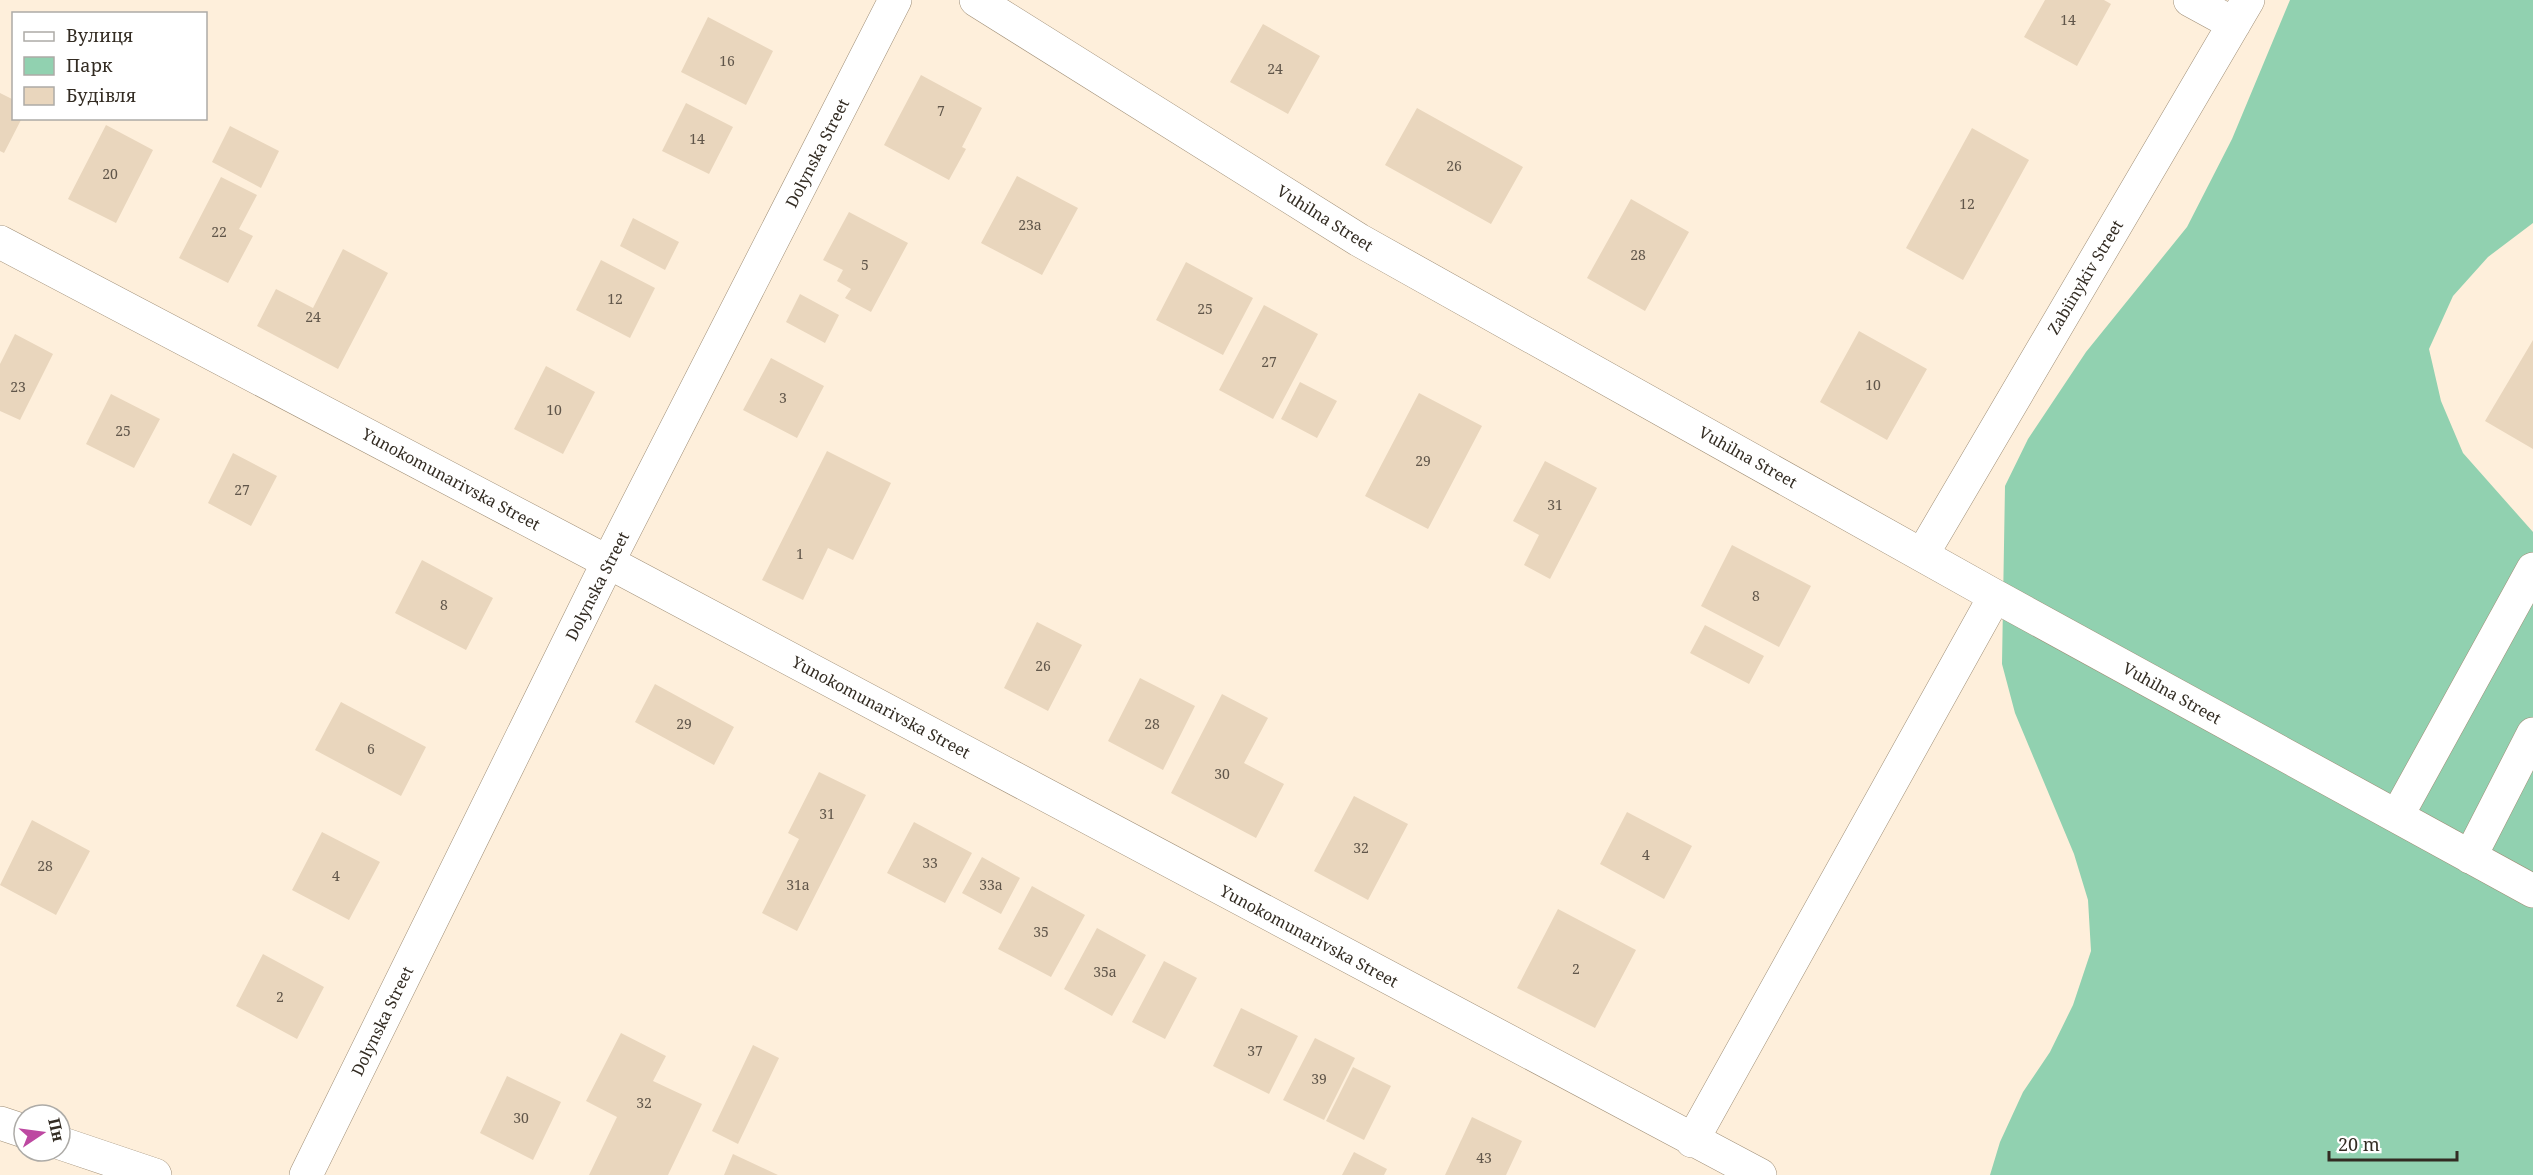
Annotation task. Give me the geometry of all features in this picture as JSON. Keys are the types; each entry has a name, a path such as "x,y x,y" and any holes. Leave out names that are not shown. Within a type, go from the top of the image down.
{"street":[{"name":"Dolynska Street","path":"306,1175 608,562 895,0"},
{"name":"Vuhilna Street","path":"976,0 1359,240 1995,596 2533,891"},
{"path":"2190,0 2241,12"},
{"name":"Zabiinykiv Street","path":"1922,555 2241,12"},
{"name":"Yunokomunarivska Street","path":"0,242 608,562 1692,1141 1760,1175"},
{"path":"2397,816 2533,569"},
{"path":"1692,1141 1995,596"},
{"path":"2470,857 2533,734"},
{"path":"72,1147 155,1175"}],"green space":[{"path":"2290,0 2533,0 2533,223 2488,257 2453,296 2429,349 2441,401 2463,453 2533,532 2533,1175 1990,1175 2000,1142 2023,1092 2050,1052 2073,1005 2091,951 2088,900 2074,854 2015,713 2002,664 2005,486 2028,439 2086,352 2187,227 2232,139"}],"building":[{"path":"2045,0 2104,0 2111,4 2077,66 2024,37"},
{"path":"708,17 773,51 746,105 681,72"},
{"path":"1263,24 1320,56 1288,114 1230,82"},
{"path":"921,75 982,108 962,147 966,149 949,180 884,145"},
{"path":"0,93 12,99 12,120 21,120 4,153 0,151"},
{"path":"686,103 733,127 709,174 662,151"},
{"path":"1417,108 1523,167 1491,224 1385,165"},
{"path":"106,125 153,150 116,223 68,199"},
{"path":"230,126 279,151 261,188 212,162"},
{"path":"1972,128 2029,160 1963,280 1906,248"},
{"path":"1017,176 1078,208 1042,275 981,243"},
{"path":"221,177 257,195 239,229 253,236 228,283 179,258"},
{"path":"1631,199 1689,232 1645,311 1587,278"},
{"path":"849,212 908,243 871,312 845,298 851,289 837,281 843,270 823,260"},
{"path":"633,218 679,242 665,270 620,246"},
{"path":"343,249 388,273 338,369 257,326 276,289 313,308"},
{"path":"601,260 655,288 630,338 576,310"},
{"path":"1186,262 1253,298 1223,355 1156,320"},
{"path":"800,294 839,315 825,343 786,322"},
{"path":"1264,305 1318,334 1273,419 1219,390"},
{"path":"1859,331 1927,369 1887,440 1820,402"},
{"path":"15,334 53,354 20,420 0,411 0,364"},
{"path":"2533,340 2533,449 2485,421"},
{"path":"771,358 824,386 797,438 743,410"},
{"path":"546,366 595,392 563,454 514,429"},
{"path":"1300,382 1337,401 1317,438 1281,419"},
{"path":"1419,393 1482,426 1428,529 1365,496"},
{"path":"111,394 160,419 134,468 86,444"},
{"path":"827,451 891,483 853,560 828,548 803,600 762,580"},
{"path":"233,453 277,476 251,526 208,503"},
{"path":"1545,461 1597,488 1550,579 1524,565 1539,535 1513,521"},
{"path":"1732,545 1811,586 1779,647 1701,606"},
{"path":"422,560 493,598 466,650 395,613"},
{"path":"1037,622 1082,645 1048,711 1004,688"},
{"path":"1705,625 1764,656 1749,684 1690,653"},
{"path":"1140,678 1195,706 1163,770 1108,741"},
{"path":"655,684 734,727 714,765 635,722"},
{"path":"1222,694 1268,718 1244,763 1284,784 1256,838 1171,793"},
{"path":"341,702 426,747 401,796 315,750"},
{"path":"819,772 866,795 797,931 762,913 799,839 788,833"},
{"path":"1354,796 1408,824 1368,900 1314,871"},
{"path":"1627,812 1692,846 1664,899 1600,864"},
{"path":"32,820 90,851 56,915 0,885"},
{"path":"914,822 972,853 945,903 887,873"},
{"path":"322,832 380,862 349,920 292,890"},
{"path":"982,857 1020,878 1001,914 962,893"},
{"path":"1032,886 1085,915 1051,977 998,949"},
{"path":"1558,909 1636,950 1595,1028 1517,988"},
{"path":"1097,928 1146,955 1112,1016 1064,989"},
{"path":"263,954 324,987 297,1039 236,1006"},
{"path":"1164,961 1197,978 1165,1039 1132,1022"},
{"path":"1241,1008 1298,1036 1269,1094 1213,1066"},
{"path":"621,1033 666,1056 653,1081 702,1104 668,1175 589,1175 617,1117 586,1101"},
{"path":"1315,1038 1355,1058 1324,1120 1283,1100"},
{"path":"753,1045 779,1058 738,1144 712,1131"},
{"path":"1353,1067 1391,1086 1364,1140 1326,1121"},
{"path":"507,1076 561,1102 533,1160 480,1133"},
{"path":"1472,1117 1522,1141 1506,1175 1445,1175"},
{"path":"1354,1152 1387,1169 1384,1175 1342,1175"},
{"path":"733,1154 778,1175 724,1175"}]}
